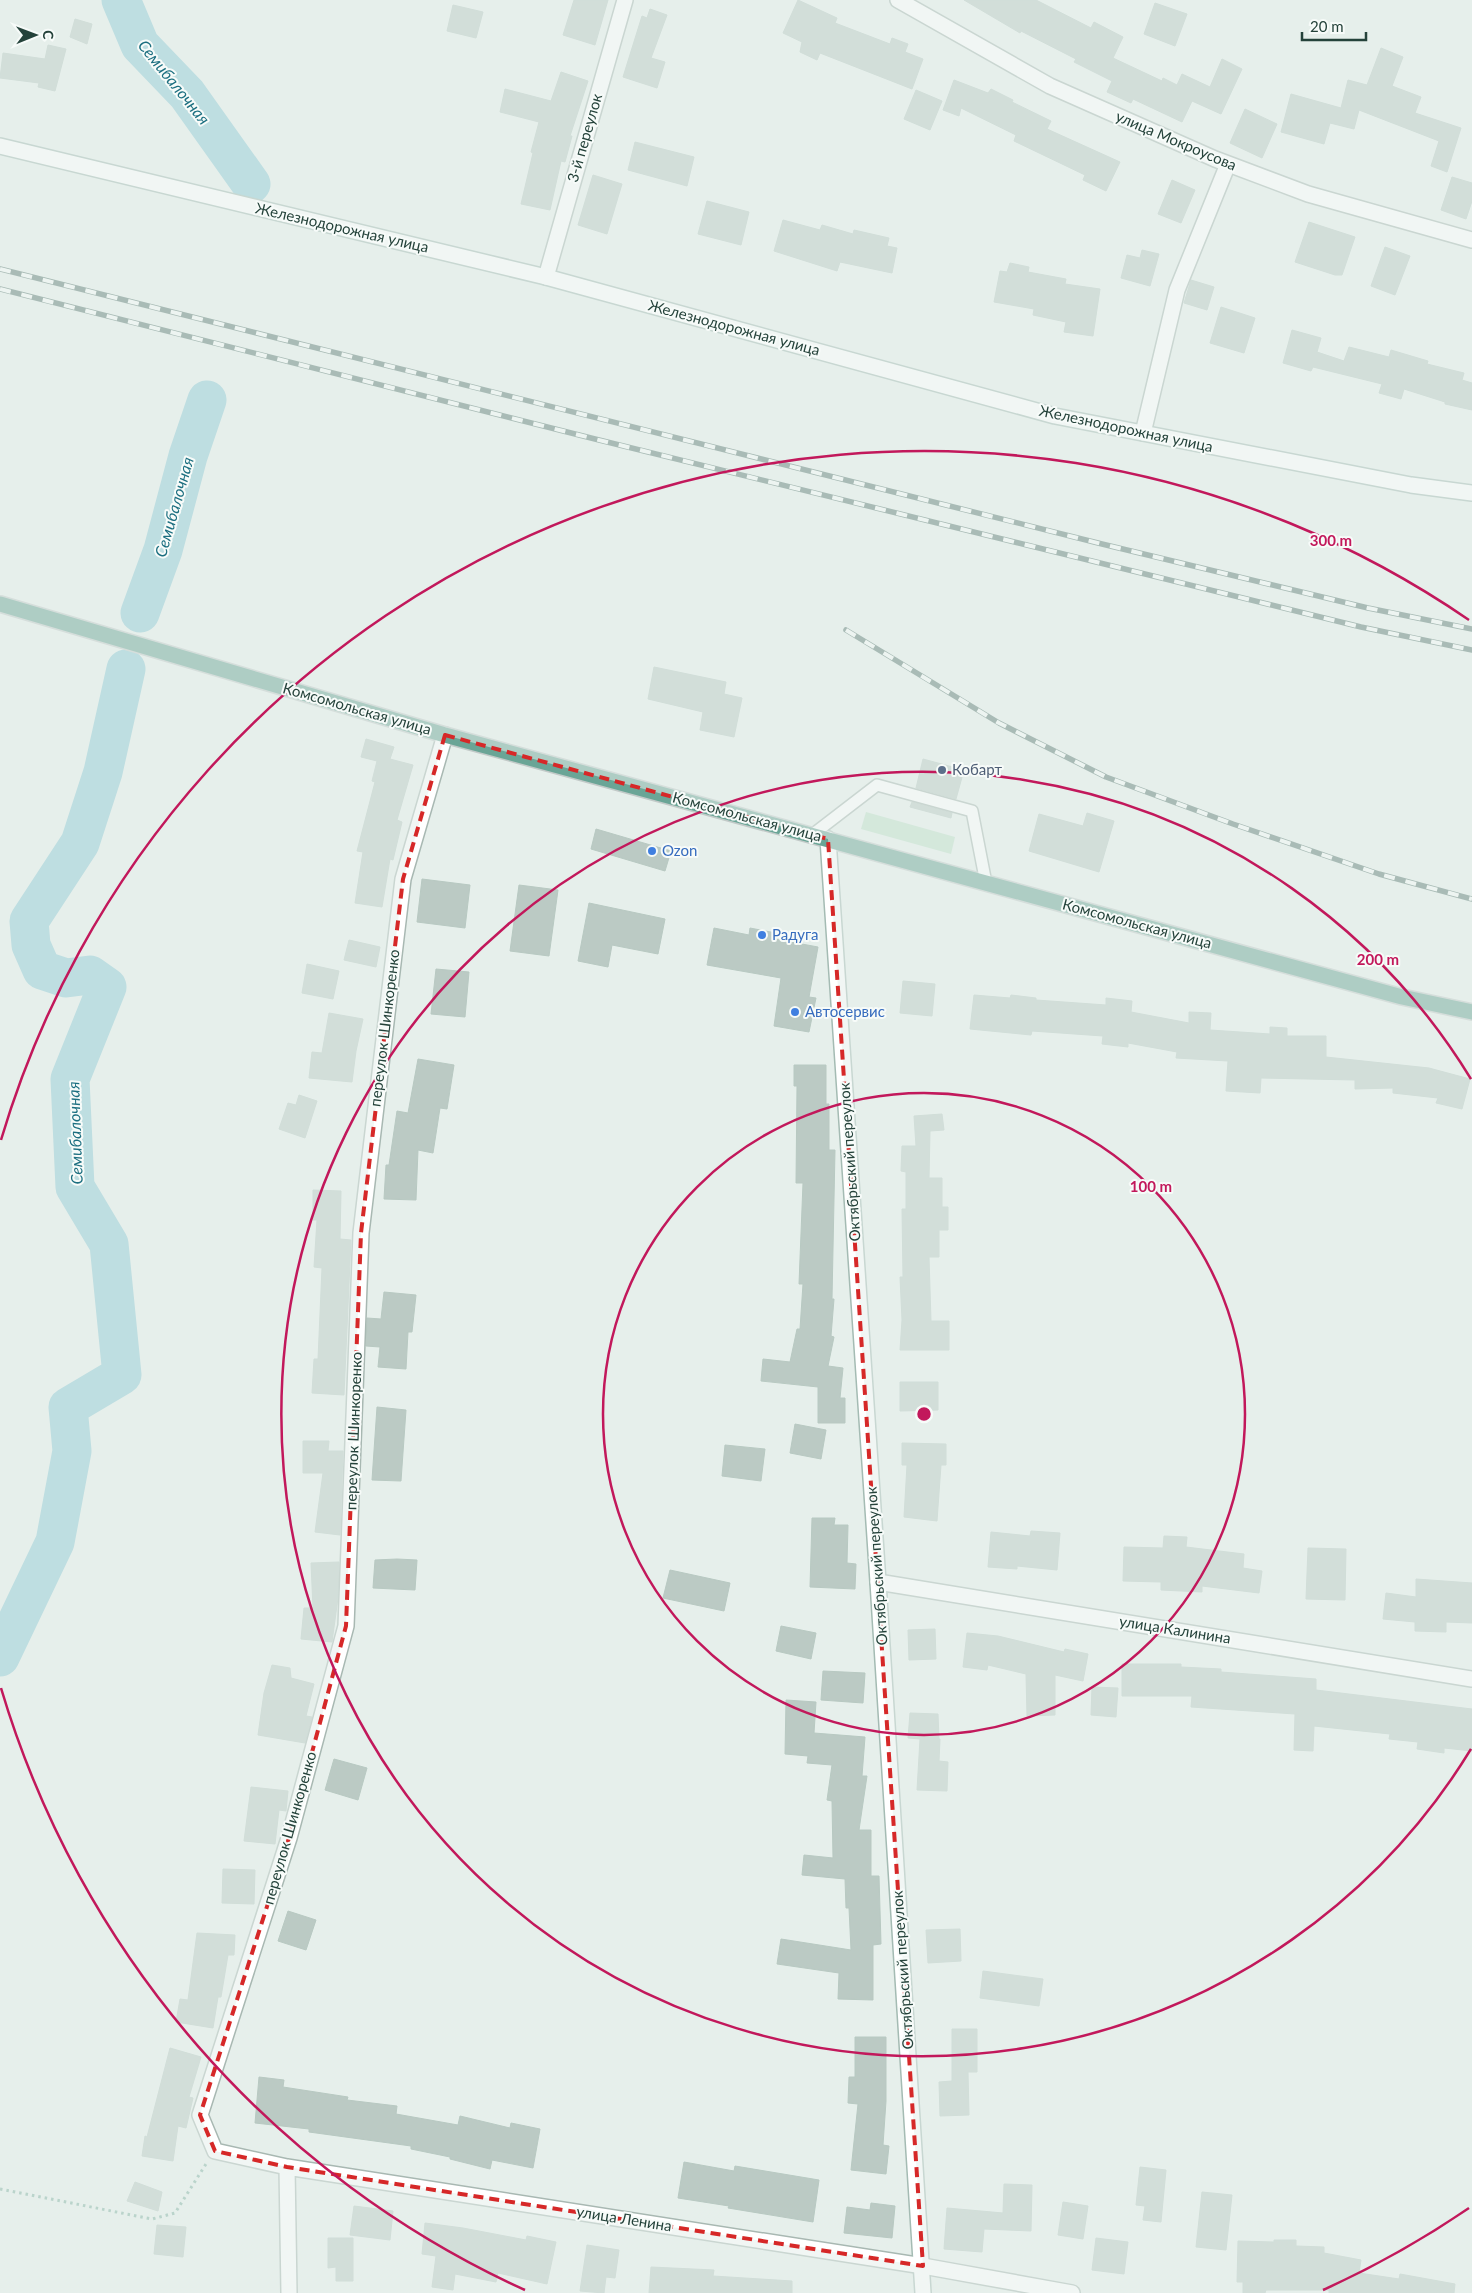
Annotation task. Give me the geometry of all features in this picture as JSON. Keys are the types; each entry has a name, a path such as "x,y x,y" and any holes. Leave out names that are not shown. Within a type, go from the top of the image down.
{"main road":[{"name":"Комсомольская улица","path":"0,604 445,735 1393,994 1472,1012"}],"street":[{"name":"3-й переулок","path":"546,277 625,0"},
{"name":"улица Мокроусова","path":"898,0 1050,86 1228,164 1308,194 1472,240"},
{"name":"Железнодорожная улица","path":"0,146 546,277 1055,416 1411,485 1472,493"},
{"path":"1143,433 1178,290 1228,164"},
{"name":"переулок Шинкоренко","path":"215,2151 200,2114 289,1838 346,1626 361,1233 403,880 445,735"},
{"name":"Октябрьский переулок","path":"828,839 923,2293"},
{"name":"улица Калинина","path":"878,1582 1472,1679"},
{"name":"улица Ленина","path":"215,2151 287,2167 922,2266 1072,2293"},
{"path":"287,2167 290,2293"}],"lane":[{"path":"812,835 877,785 962,808 972,811 986,883"}],"path":[{"path":"0,2189 152,2219 175,2213 215,2151"}],"highlighted area":[{"path":"445,735 828,839 923,2266 287,2167 215,2151 200,2115 289,1838 346,1626 361,1233 403,879"}],"green space":[{"path":"866,812 955,837 951,854 861,829"}],"building":[{"path":"574,0 608,0 595,45 563,35"},
{"path":"798,0 837,18 835,23 890,44 892,38 908,44 905,52 923,59 912,89 820,53 817,60 800,52 802,42 783,33"},
{"path":"964,0 1036,0 1091,28 1094,22 1123,37 1113,58 1162,81 1163,78 1177,85 1182,74 1210,87 1222,59 1242,69 1221,114 1192,101 1182,122 1133,99 1131,103 1107,92 1112,81 1074,62 1076,59 1021,31 1020,33"},
{"path":"1155,3 1187,14 1175,46 1144,34"},
{"path":"453,5 483,12 476,38 447,31"},
{"path":"650,9 667,15 651,58 665,62 657,88 623,77 642,16 647,18"},
{"path":"75,19 92,24 87,44 70,37"},
{"path":"48,45 66,49 55,91 38,87 39,83 0,78 3,53 45,59"},
{"path":"1381,48 1403,57 1392,86 1421,97 1415,113 1461,128 1447,172 1431,166 1439,141 1359,110 1354,129 1330,123 1324,144 1281,132 1291,94 1341,108 1348,80 1367,85"},
{"path":"561,72 588,81 570,136 572,136 565,162 561,161 550,210 521,204 539,122 500,112 505,89 551,101"},
{"path":"954,80 988,93 991,89 1013,100 1012,102 1051,121 1047,129 1120,162 1106,191 1083,180 1085,175 1014,141 1016,135 961,108 959,116 943,110"},
{"path":"916,90 942,101 930,130 904,119"},
{"path":"1245,109 1277,124 1262,158 1230,143"},
{"path":"635,142 694,157 687,186 628,170"},
{"path":"593,175 622,184 607,234 578,225"},
{"path":"1452,177 1472,183 1472,201 1466,219 1441,210"},
{"path":"1172,180 1195,190 1181,223 1158,214"},
{"path":"707,201 749,212 741,245 698,234"},
{"path":"783,220 820,230 822,225 853,234 854,230 889,238 887,246 897,248 892,273 840,262 837,271 774,251"},
{"path":"1309,222 1355,237 1342,275 1335,275 1295,262"},
{"path":"1385,247 1410,256 1395,295 1371,286"},
{"path":"1142,250 1159,254 1150,286 1121,278 1127,255 1140,258"},
{"path":"1010,263 1029,267 1028,272 1066,279 1065,284 1100,289 1093,336 1064,332 1066,322 1033,315 1034,309 994,302 1000,271 1007,272"},
{"path":"1191,280 1214,287 1207,310 1184,303"},
{"path":"1221,307 1255,318 1244,353 1210,343"},
{"path":"1292,330 1321,338 1317,352 1344,361 1349,347 1389,357 1391,350 1428,361 1427,364 1464,373 1462,380 1472,383 1472,410 1445,404 1445,402 1404,389 1401,399 1379,393 1382,384 1313,367 1311,371 1283,363"},
{"path":"654,667 726,682 724,694 742,698 734,737 700,730 703,712 648,699"},
{"path":"366,739 394,747 390,759 413,765 397,820 402,822 393,860 390,859 382,907 355,903 363,852 357,851 375,782 372,781 377,761 361,757"},
{"path":"923,759 964,770 956,799 916,788"},
{"path":"912,802 952,813 951,818 910,807"},
{"path":"1087,813 1114,821 1099,872 1029,851 1039,814 1083,826"},
{"path":"596,829 671,851 665,871 591,849"},
{"path":"422,879 470,885 465,928 417,922"},
{"path":"519,885 558,890 549,956 510,951"},
{"path":"589,903 665,919 658,954 612,945 608,967 578,961"},
{"path":"714,928 749,935 750,928 776,933 775,939 818,947 809,997 816,998 809,1032 774,1026 781,978 707,965"},
{"path":"349,940 380,947 376,967 344,960"},
{"path":"307,964 339,971 333,999 302,993"},
{"path":"436,969 469,972 465,1017 431,1014"},
{"path":"903,981 935,984 932,1016 900,1013"},
{"path":"974,995 1010,998 1011,995 1036,998 1036,1000 1106,1005 1106,998 1132,1001 1131,1012 1189,1023 1189,1012 1211,1013 1210,1030 1270,1034 1270,1027 1287,1028 1287,1036 1326,1036 1326,1057 1429,1068 1470,1079 1462,1109 1436,1103 1438,1098 1393,1093 1393,1088 1355,1089 1355,1080 1261,1078 1260,1093 1226,1091 1228,1061 1176,1058 1177,1052 1128,1043 1128,1047 1102,1044 1103,1036 1032,1031 1031,1035 970,1029"},
{"path":"329,1013 363,1019 352,1082 309,1078 312,1052 322,1053"},
{"path":"418,1059 454,1065 447,1109 440,1108 433,1153 418,1150 416,1200 384,1199 386,1165 389,1165 397,1111 408,1113"},
{"path":"794,1065 826,1065 826,1104 829,1104 829,1150 835,1150 832,1299 834,1299 831,1336 834,1337 828,1366 843,1368 840,1398 845,1398 845,1423 818,1423 818,1387 761,1381 763,1359 790,1362 797,1329 800,1329 803,1284 799,1284 803,1183 796,1183 797,1086 794,1086"},
{"path":"299,1095 317,1101 305,1138 279,1129 288,1103 296,1105"},
{"path":"942,1114 944,1130 930,1131 929,1178 942,1178 942,1207 948,1207 948,1230 939,1230 939,1257 929,1257 931,1321 949,1321 949,1350 900,1350 902,1320 900,1277 903,1277 902,1209 906,1209 906,1172 901,1171 902,1146 916,1146 914,1116"},
{"path":"313,1190 341,1191 340,1239 351,1240 344,1395 312,1393 314,1359 318,1359 322,1268 314,1267 317,1220 313,1220"},
{"path":"384,1292 416,1295 412,1332 408,1332 406,1369 378,1367 380,1347 366,1346 367,1318 381,1319"},
{"path":"900,1382 938,1382 938,1410 900,1411"},
{"path":"377,1407 406,1410 401,1481 372,1480"},
{"path":"795,1424 826,1430 821,1459 790,1453"},
{"path":"303,1441 329,1441 328,1451 343,1451 340,1535 315,1532 323,1473 303,1473"},
{"path":"902,1443 946,1444 946,1465 941,1465 937,1521 904,1517 907,1465 902,1465"},
{"path":"725,1445 765,1449 761,1481 722,1476"},
{"path":"812,1518 835,1518 834,1525 848,1525 847,1563 856,1564 855,1589 810,1587"},
{"path":"1031,1531 1060,1533 1057,1570 1017,1566 1017,1569 988,1567 991,1532 1030,1536"},
{"path":"1164,1536 1187,1537 1186,1547 1244,1554 1243,1568 1262,1571 1259,1593 1202,1586 1202,1592 1161,1590 1161,1582 1123,1581 1124,1547 1163,1548"},
{"path":"1308,1548 1346,1549 1345,1600 1306,1599"},
{"path":"375,1560 417,1560 415,1590 373,1588"},
{"path":"339,1562 338,1598 332,1642 301,1639 304,1608 313,1608 311,1563"},
{"path":"670,1570 730,1583 724,1611 663,1598"},
{"path":"1416,1579 1472,1583 1472,1623 1446,1622 1446,1632 1415,1631 1415,1622 1383,1619 1386,1593 1416,1597"},
{"path":"781,1626 816,1633 811,1659 776,1651"},
{"path":"935,1629 936,1659 909,1660 908,1630"},
{"path":"967,1633 998,1636 1064,1652 1065,1649 1088,1654 1083,1681 1055,1675 1055,1715 1027,1716 1026,1674 988,1665 987,1670 963,1667"},
{"path":"1122,1664 1181,1664 1181,1667 1221,1669 1221,1672 1316,1679 1316,1690 1472,1709 1472,1751 1444,1748 1444,1753 1417,1749 1418,1742 1389,1739 1390,1734 1314,1726 1313,1751 1294,1750 1295,1714 1191,1707 1192,1696 1122,1696"},
{"path":"272,1665 290,1668 291,1678 314,1684 306,1716 312,1717 305,1743 258,1735 264,1693"},
{"path":"823,1671 865,1673 863,1703 821,1700"},
{"path":"1092,1687 1118,1688 1116,1717 1091,1715"},
{"path":"786,1700 816,1702 814,1733 865,1737 862,1776 867,1776 859,1830 871,1830 871,1876 879,1876 881,1944 873,1945 873,2000 838,1999 839,1973 777,1964 781,1939 851,1950 849,1908 846,1908 845,1879 802,1875 804,1855 833,1858 832,1801 827,1800 832,1765 807,1763 808,1756 785,1754"},
{"path":"910,1713 938,1714 939,1761 948,1762 947,1791 917,1790 920,1739 908,1738"},
{"path":"334,1759 367,1768 358,1800 325,1790"},
{"path":"251,1787 288,1791 286,1811 279,1810 275,1844 244,1841"},
{"path":"223,1869 255,1870 254,1904 222,1903"},
{"path":"288,1911 316,1920 306,1950 278,1941"},
{"path":"960,1929 961,1961 928,1963 926,1930"},
{"path":"197,1933 235,1935 234,1955 228,1955 221,1997 218,1997 213,2028 176,2022 180,1999 188,2000"},
{"path":"983,1971 1043,1979 1039,2006 980,1998"},
{"path":"952,2029 977,2029 977,2072 968,2072 969,2115 940,2116 939,2082 952,2081"},
{"path":"855,2037 886,2037 886,2101 883,2145 889,2146 886,2174 851,2170 858,2104 848,2103 849,2077 855,2077"},
{"path":"170,2048 201,2057 189,2097 193,2098 186,2128 178,2126 173,2161 142,2156 145,2136 147,2137"},
{"path":"259,2077 284,2080 283,2087 348,2097 347,2100 397,2106 396,2114 458,2125 460,2116 510,2128 511,2123 540,2129 533,2168 492,2160 490,2169 450,2159 450,2157 411,2149 411,2146 309,2132 309,2129 255,2123"},
{"path":"684,2162 734,2171 735,2166 819,2180 813,2222 678,2198"},
{"path":"1140,2167 1166,2170 1161,2222 1143,2220 1145,2206 1136,2205"},
{"path":"135,2182 162,2192 158,2211 127,2201"},
{"path":"1004,2184 1032,2185 1031,2231 984,2229 982,2252 944,2249 947,2208 1003,2213"},
{"path":"1202,2192 1232,2195 1226,2250 1196,2247"},
{"path":"1063,2202 1088,2206 1083,2239 1058,2235"},
{"path":"871,2203 895,2206 892,2238 844,2233 847,2207 870,2210"},
{"path":"354,2206 393,2211 390,2240 350,2235"},
{"path":"425,2223 526,2240 527,2236 556,2242 547,2284 498,2273 496,2282 455,2274 453,2290 432,2287 436,2256 422,2254"},
{"path":"157,2225 186,2227 183,2257 154,2254"},
{"path":"328,2238 353,2238 353,2281 336,2281 336,2267 328,2268"},
{"path":"1096,2238 1128,2242 1124,2274 1092,2270"},
{"path":"1274,2240 1296,2240 1296,2246 1324,2247 1324,2253 1361,2260 1359,2273 1399,2279 1400,2274 1455,2284 1454,2293 1329,2293 1329,2290 1266,2290 1265,2293 1243,2293 1243,2282 1237,2282 1238,2241 1274,2242"},
{"path":"587,2245 619,2250 615,2278 606,2277 604,2293 580,2291"},
{"path":"651,2267 714,2270 713,2276 792,2281 792,2293 649,2293"}],"waterway":[{"name":"Семибалочная","path":"121,0 140,45 187,94 251,184"},
{"name":"Семибалочная","path":"140,613 163,550 188,456 207,400"},
{"name":"Семибалочная","path":"0,1657 55,1542 72,1451 68,1407 122,1375 109,1244 75,1187 70,1079 107,987 90,975 66,978 42,970 31,945 29,921 80,843 103,772 126,669"}],"railway":[{"path":"0,269 1102,544 1368,608 1472,629"},
{"path":"0,289 595,439 1361,627 1472,650"},
{"path":"846,630 999,723 1106,777 1233,824 1379,874 1472,899"}],"place":[{"name":"Кобарт","path":"942,770"},
{"name":"Ozon","path":"652,851"},
{"name":"Радуга","path":"762,935"},
{"name":"Автосервис","path":"795,1012"}]}
